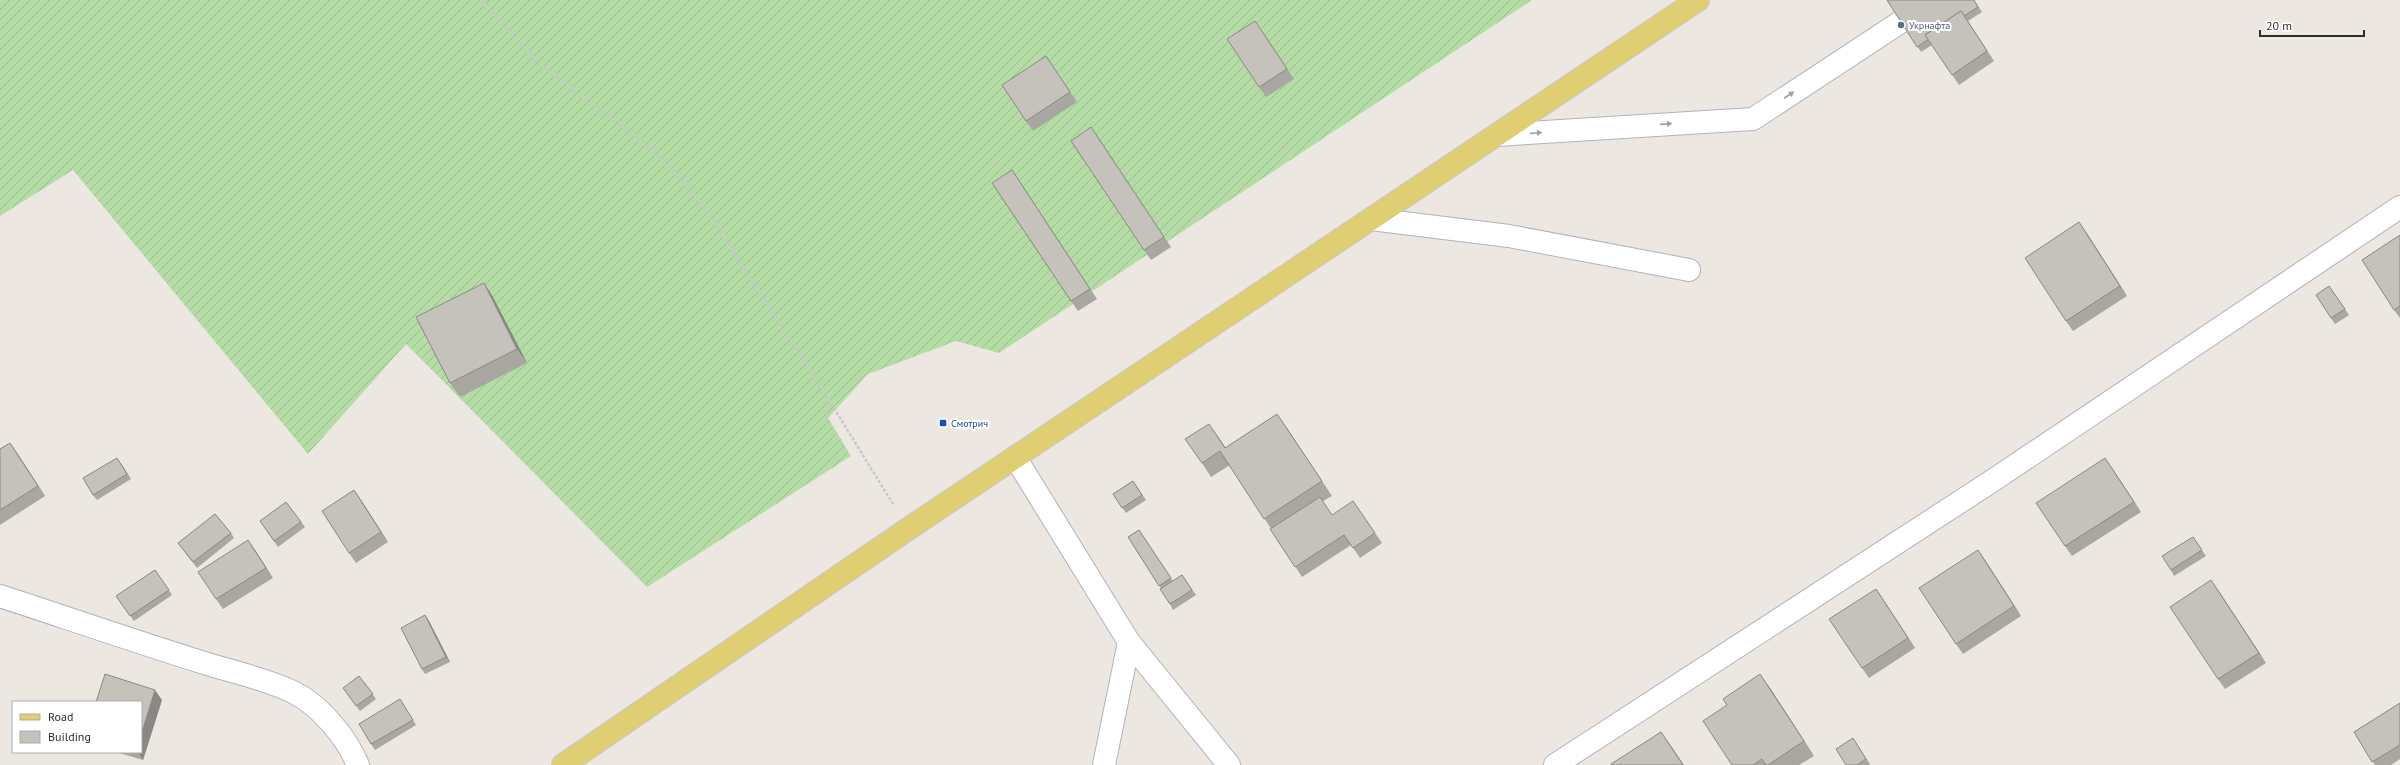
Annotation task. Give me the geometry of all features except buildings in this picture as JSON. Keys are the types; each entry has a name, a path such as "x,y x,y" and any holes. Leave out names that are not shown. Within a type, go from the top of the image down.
{"main road":[{"path":"563,765 908,528 1698,0"}],"street":[{"path":"1497,135 1753,119 1934,0"},
{"path":"1555,765 1992,481 2400,207"},
{"path":"1372,219 1509,236 1688,270"},
{"path":"1015,457 1129,642 1229,765"},
{"path":"0,596 203,663 256,678 294,692 327,719 349,745 358,765"},
{"path":"1104,765 1129,642"}],"path":[{"path":"481,0 537,62 652,149 686,184 713,220 821,387 908,528"}],"green space":[{"path":"0,0 1532,0 999,353 956,341 868,374 828,418 851,456 647,587 406,344 308,454 73,170 0,216"}],"place":[{"name":"Укрнафта","path":"1901,25"},
{"name":"Смотрич","path":"943,423"}]}
